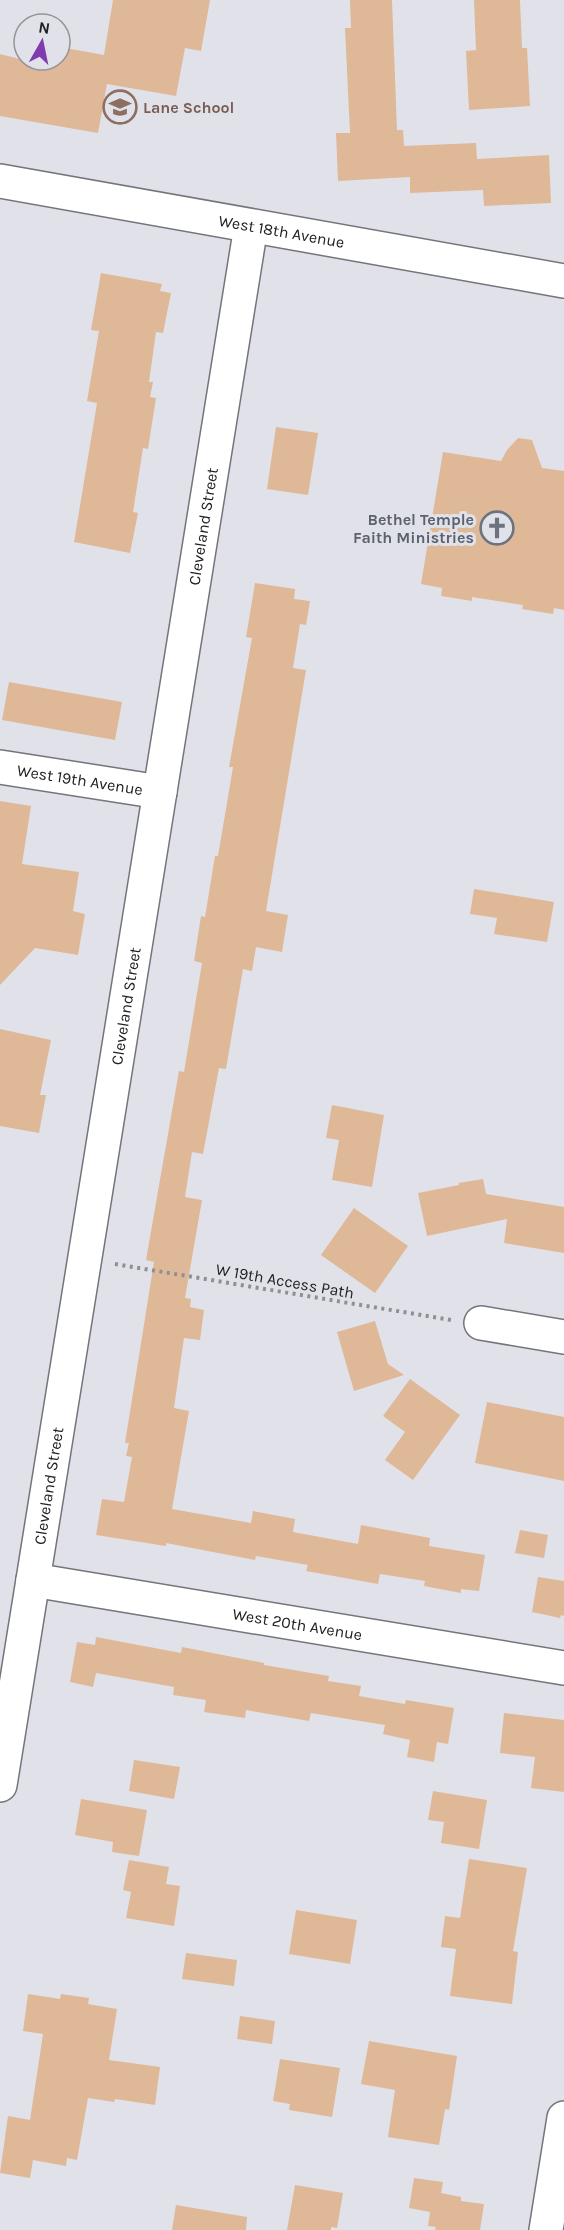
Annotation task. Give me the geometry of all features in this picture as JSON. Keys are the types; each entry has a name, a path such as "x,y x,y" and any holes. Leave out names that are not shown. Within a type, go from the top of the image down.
{"street":[{"name":"West 18th Avenue","path":"0,181 564,281"},
{"name":"Cleveland Street","path":"0,1785 251,226"},
{"name":"West 19th Avenue","path":"0,767 160,792"},
{"path":"481,1323 564,1337"},
{"name":"West 20th Avenue","path":"33,1580 564,1668"},
{"path":"546,2230 564,2118"}],"path":[{"name":"W 19th Access Path","path":"85,1258 428,1318 481,1323"}],"building":[{"name":"Lane School","path":"113,0 210,0 201,51 185,48 176,96 107,84 98,133 0,116 0,54 12,57 12,72 72,72 72,49 104,55"},
{"path":"350,0 392,0 397,130 403,130 404,146 476,143 477,159 549,155 551,203 484,206 483,190 410,193 410,177 338,181 336,133 350,133 345,28 351,28"},
{"path":"474,0 520,0 522,48 527,48 530,106 469,110 466,51 476,50"},
{"path":"101,273 162,284 160,291 171,293 163,333 156,332 149,382 153,382 150,397 156,398 148,449 143,448 133,512 138,513 130,553 74,542 97,403 87,401 99,331 91,330"},
{"path":"276,427 318,433 308,495 267,489"},
{"name":"Bethel Temple Faith Ministries","path":"518,438 532,440 542,468 564,471 564,610 554,608 553,614 522,609 523,605 472,597 472,601 441,596 442,588 421,584 443,452 501,461"},
{"path":"255,583 295,589 294,599 310,601 306,625 300,624 293,668 306,670 266,911 288,915 282,952 256,947 252,971 243,969 226,1069 219,1068 203,1154 192,1152 185,1197 202,1200 185,1298 191,1299 190,1307 204,1310 200,1340 184,1338 174,1408 189,1411 172,1509 251,1523 253,1511 295,1519 293,1532 358,1544 361,1525 430,1538 429,1546 485,1555 479,1591 461,1589 461,1593 424,1586 425,1581 380,1574 378,1584 306,1571 308,1565 256,1556 255,1560 166,1543 166,1546 96,1535 102,1499 124,1502 132,1457 126,1456 129,1443 125,1443 154,1262 146,1260 179,1071 184,1072 202,963 194,961 201,916 205,917 215,856 218,856 233,767 229,767 252,638 246,637"},
{"path":"9,682 122,702 115,740 2,720"},
{"path":"0,801 31,806 22,864 79,872 73,911 85,914 78,955 35,948 0,985"},
{"path":"474,889 554,902 547,942 494,934 497,918 470,914"},
{"path":"0,1029 51,1040 40,1095 46,1095 39,1133 0,1126"},
{"path":"332,1105 384,1115 372,1187 332,1180 339,1140 326,1138"},
{"path":"483,1179 486,1194 564,1207 564,1253 504,1243 507,1219 427,1236 418,1193"},
{"path":"354,1208 408,1246 375,1293 321,1255"},
{"path":"375,1321 388,1364 404,1375 354,1391 337,1332"},
{"path":"410,1379 460,1415 413,1480 385,1460 405,1432 383,1416"},
{"path":"487,1402 564,1417 564,1481 475,1463"},
{"path":"520,1530 548,1535 544,1558 515,1553"},
{"path":"538,1577 564,1581 564,1616 561,1615 560,1618 532,1612"},
{"path":"96,1637 181,1653 182,1647 264,1663 264,1665 329,1676 328,1681 361,1686 359,1696 405,1704 406,1700 454,1708 448,1744 437,1742 434,1762 407,1757 410,1740 383,1734 385,1725 311,1713 309,1721 246,1710 245,1718 204,1712 206,1700 173,1695 174,1687 96,1673 93,1687 70,1682 77,1642 95,1645"},
{"path":"504,1713 564,1720 564,1792 531,1788 535,1757 500,1753"},
{"path":"134,1760 180,1767 174,1799 129,1791"},
{"path":"433,1791 487,1800 479,1849 441,1843 444,1822 428,1820"},
{"path":"81,1799 147,1810 139,1856 112,1852 113,1842 75,1835"},
{"path":"469,1859 527,1868 513,1951 518,1952 512,2004 450,1996 456,1949 441,1947 445,1916 460,1918"},
{"path":"129,1860 169,1867 166,1884 180,1886 174,1926 126,1918 131,1892 123,1890"},
{"path":"296,1910 357,1920 350,1964 289,1954"},
{"path":"186,1953 237,1960 234,1986 182,1979"},
{"path":"28,1994 60,1999 61,1994 89,1998 88,2004 117,2009 109,2060 160,2067 155,2105 115,2099 114,2102 88,2098 77,2160 67,2158 66,2166 33,2160 30,2178 0,2173 8,2116 30,2120 43,2034 23,2031"},
{"path":"240,2016 275,2021 272,2044 237,2039"},
{"path":"369,2041 457,2056 449,2110 445,2109 439,2145 388,2137 395,2090 361,2084"},
{"path":"280,2059 340,2068 332,2117 289,2110 290,2104 273,2101"},
{"path":"414,2178 443,2182 441,2193 461,2197 461,2201 484,2204 480,2230 435,2230 436,2227 428,2226 430,2212 409,2208"},
{"path":"295,2185 343,2193 337,2228 287,2230"},
{"path":"176,2205 247,2217 246,2230 172,2230"}],"place":[{"name":"Lane School","path":"120,107"},
{"name":"Bethel Temple Faith Ministries","path":"497,528"}]}
